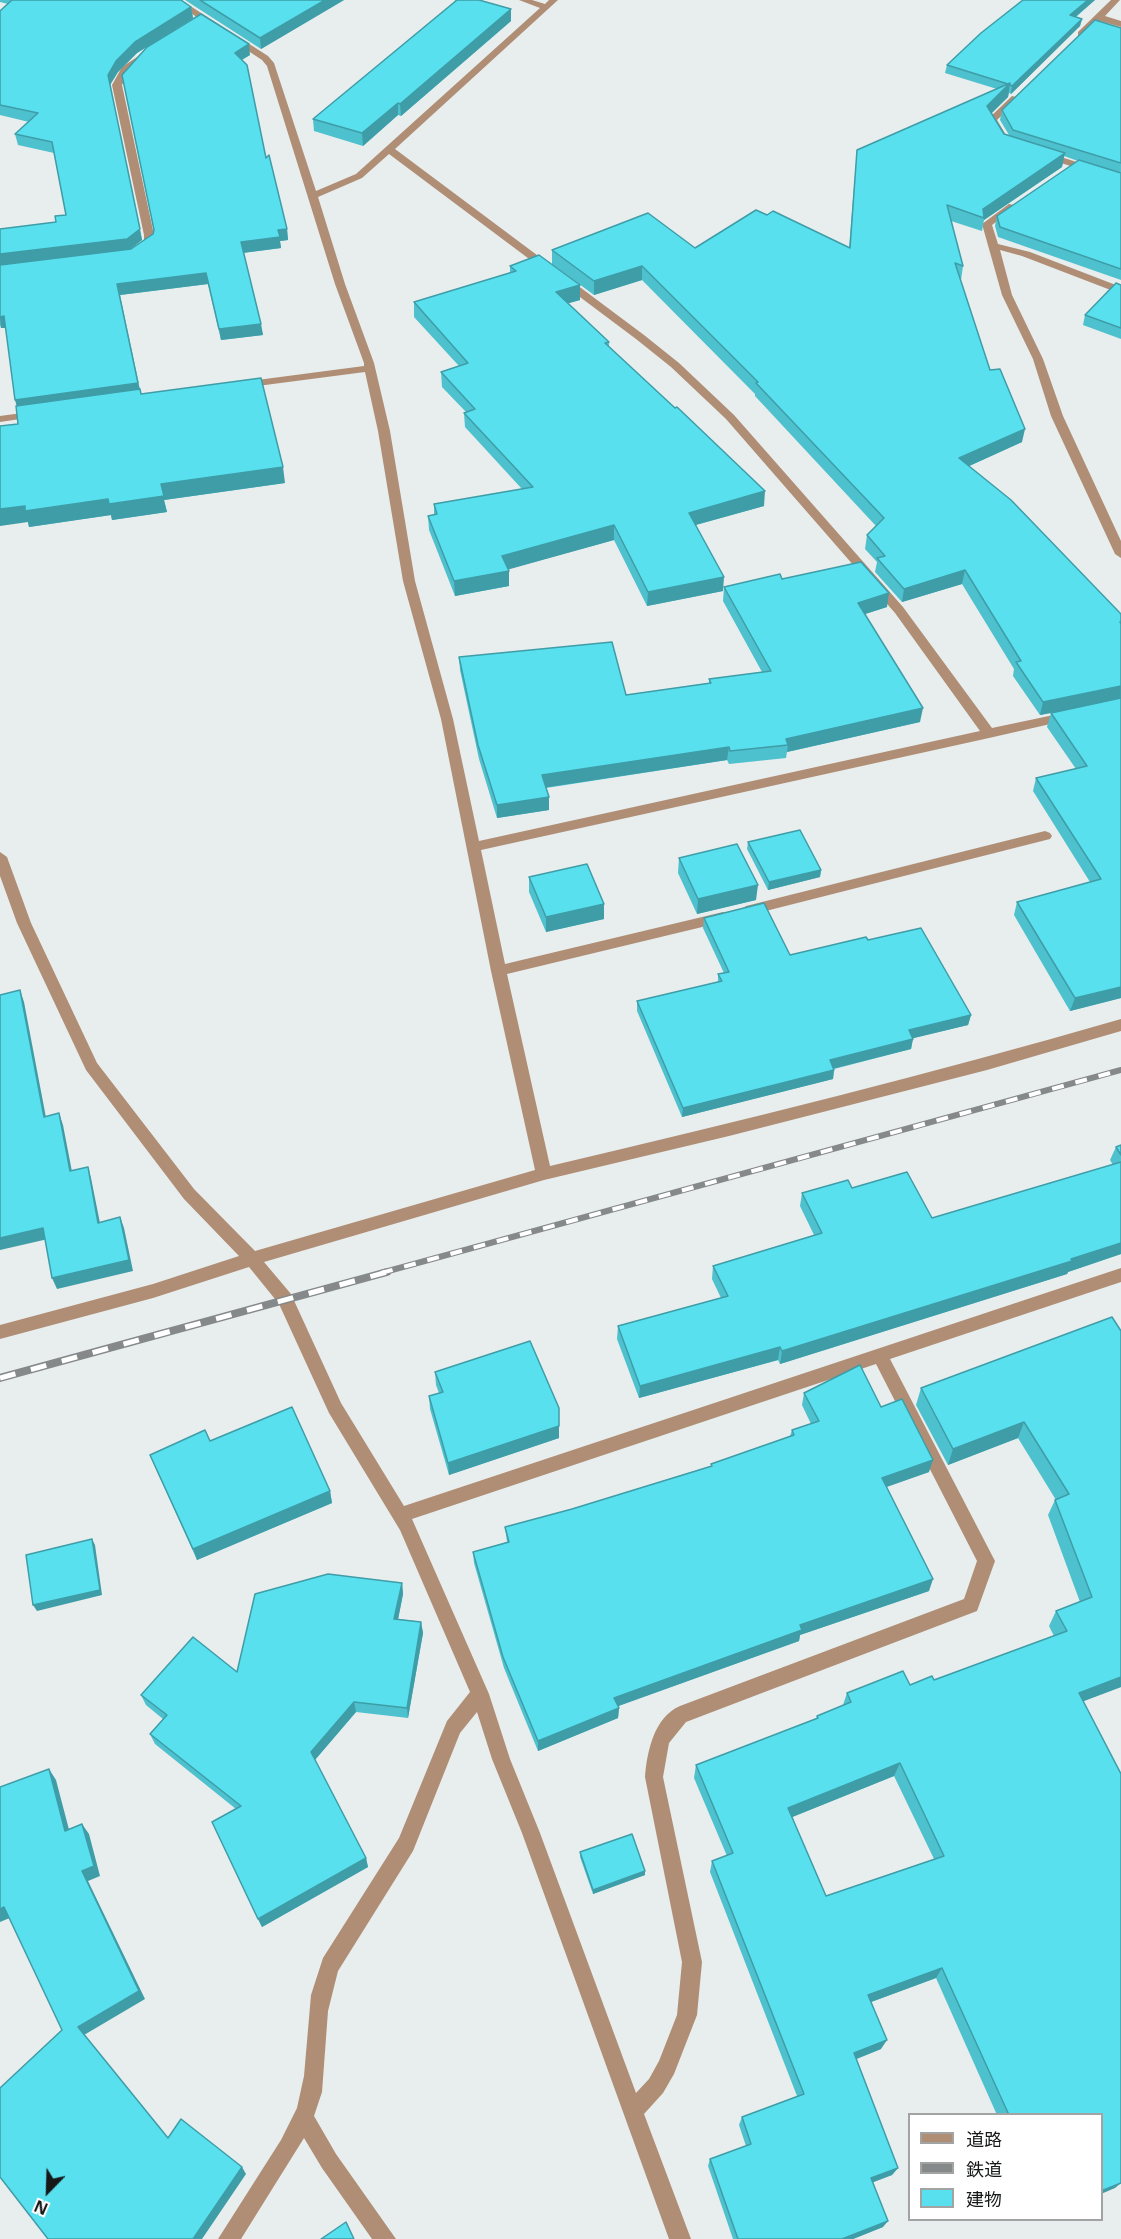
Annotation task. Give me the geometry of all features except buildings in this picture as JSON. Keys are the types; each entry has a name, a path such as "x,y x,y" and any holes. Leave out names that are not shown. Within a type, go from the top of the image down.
{"street":[{"path":"175,0 198,21 265,58 271,65 370,368 384,431 409,581 447,719 498,971 544,1174"},
{"path":"523,0 550,4"},
{"path":"1073,41 1116,0"},
{"path":"312,196 359,176 550,4"},
{"path":"1098,17 1121,24"},
{"path":"125,257 133,255 148,242 148,236 117,84 125,69 157,47"},
{"path":"1006,144 992,120 1025,89"},
{"path":"389,149 640,337 675,365 730,417 899,610 989,734"},
{"path":"1036,153 1071,168 1121,178"},
{"path":"1026,197 987,224 1007,295 1038,359 1057,417 1121,554"},
{"path":"995,246 1026,254 1121,291"},
{"path":"234,386 370,368"},
{"path":"0,419 47,413"},
{"path":"472,848 1077,714"},
{"path":"498,971 1045,836"},
{"path":"0,857 24,923 91,1066 189,1194 252,1259 285,1299 334,1408 400,1515 480,1694 501,1759 531,1833 680,2239"},
{"path":"0,1332 153,1291 252,1259 544,1174 965,1070 1121,1025"},
{"path":"400,1515 1121,1275"},
{"path":"633,2112 656,2086 667,2067 687,2015 692,1962 654,1777 658,1748 673,1720 680,1715 971,1605 986,1561 880,1356"},
{"path":"229,2239 297,2131 303,2117 312,2092 321,1984 330,1965 406,1844 453,1727 480,1694"},
{"path":"303,2117 329,2161 385,2239"}],"railway":[{"path":"381,1273 1121,1070"},
{"path":"0,1378 387,1272"}]}
